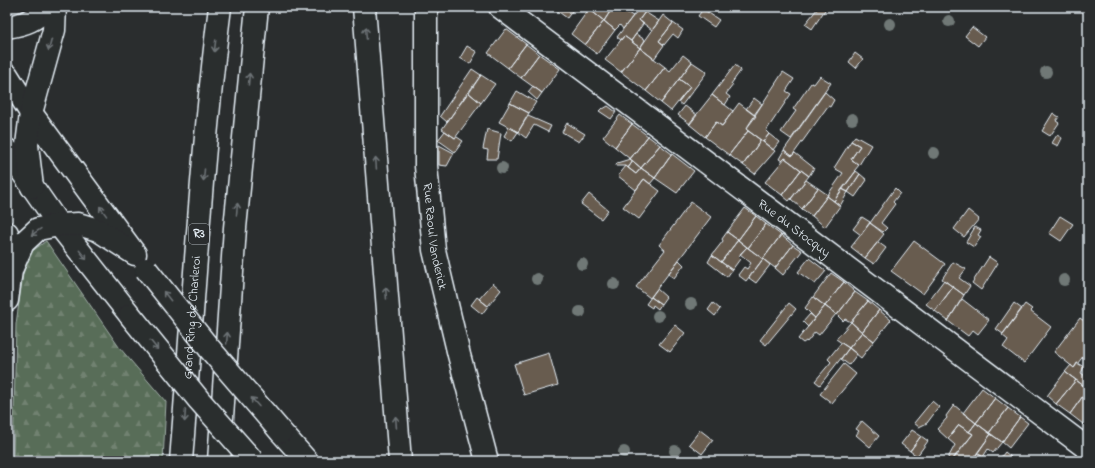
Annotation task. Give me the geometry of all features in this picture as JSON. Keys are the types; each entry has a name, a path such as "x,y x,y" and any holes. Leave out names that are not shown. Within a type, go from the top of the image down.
{"main road":[{"path":"7,27 23,25 39,17 49,7"},
{"path":"32,187 27,145 31,113 54,30 55,7"},
{"name":"Grand Ring de Charleroi","path":"182,461 200,213 220,7"},
{"path":"219,461 235,228 257,7"},
{"path":"364,7 400,461"},
{"name":"Rue Raoul Vanderick","path":"426,7 426,166 434,250 459,355 487,461"},
{"name":"Rue du Stocquy","path":"500,7 1088,449"},
{"path":"7,75 31,113 140,261 209,348 307,461"},
{"path":"7,150 59,224 130,315 199,400 253,461"},
{"path":"11,270 23,243 38,229 59,224 78,224 98,230 140,261"},
{"path":"7,233 11,270 7,300"}],"green space":[{"path":"46,241 119,347 166,402 163,461 13,461 16,324 23,274 31,252"}],"building":[{"path":"552,7 575,7 567,18"},
{"path":"591,7 613,7 604,21 589,9"},
{"path":"613,7 617,7 633,16 623,29 620,25 615,30 604,21"},
{"path":"640,7 646,7 643,10 645,12 639,20 643,24 631,41 624,36 621,40 617,37"},
{"path":"816,7 827,7 812,29 805,24 818,8"},
{"path":"589,9 604,21 585,45 571,34"},
{"path":"703,9 719,20 714,27 698,16"},
{"path":"645,12 659,21 652,30 639,20"},
{"path":"663,15 673,23 659,41 664,45 654,59 640,48"},
{"path":"604,21 615,30 597,54 585,45"},
{"path":"673,23 683,30 678,38 673,34 664,45 659,41"},
{"path":"972,27 985,37 978,46 965,36"},
{"path":"506,29 526,44 508,68 488,53"},
{"path":"636,34 645,40 640,48 631,41"},
{"path":"624,36 640,48 621,72 605,60"},
{"path":"526,44 539,54 521,78 508,68"},
{"path":"467,46 477,52 470,64 460,58"},
{"path":"640,48 665,67 646,91 621,72"},
{"path":"855,53 863,59 856,68 849,62"},
{"path":"539,54 560,69 542,93 521,78"},
{"path":"683,55 692,62 661,103 646,91 665,67 670,71"},
{"path":"692,62 707,72 682,105 678,102 690,87 679,79"},
{"path":"735,65 741,70 726,94 730,97 725,105 712,95"},
{"path":"472,69 481,75 447,122 440,116"},
{"path":"783,72 794,79 786,91 791,94 766,131 769,134 763,142 746,129"},
{"path":"481,75 495,84 481,103 469,93"},
{"path":"820,76 831,83 791,139 781,132 796,111 793,109 811,83 814,84"},
{"path":"679,79 690,87 671,111 661,103"},
{"path":"533,86 542,93 537,100 528,92"},
{"path":"517,91 536,102 529,113 510,103"},
{"path":"468,92 481,103 455,138 442,129"},
{"path":"825,92 834,100 792,156 784,150"},
{"path":"712,95 733,111 722,126 716,122 705,137 689,124"},
{"path":"754,98 762,104 754,115 746,109"},
{"path":"510,103 529,113 518,132 499,122"},
{"path":"739,103 756,116 746,129 748,131 729,155 705,137 716,122 722,126"},
{"path":"608,106 616,112 611,119 599,111"},
{"path":"685,106 697,115 690,124 678,115"},
{"path":"1053,113 1059,117 1056,121 1059,123 1050,136 1042,131"},
{"path":"620,115 632,124 615,147 603,137"},
{"path":"528,116 551,126 548,132 534,125 526,138 518,132"},
{"path":"567,123 585,134 579,142 562,132"},
{"path":"632,124 648,136 630,159 615,147"},
{"path":"509,127 518,132 512,141 504,136"},
{"path":"487,129 501,133 497,159 487,159 488,150 483,149"},
{"path":"445,131 455,138 457,137 463,141 455,152 438,140"},
{"path":"748,131 761,140 743,165 729,155"},
{"path":"769,134 779,142 773,150 763,142"},
{"path":"1057,135 1062,138 1058,146 1052,143"},
{"path":"648,136 660,145 641,168 630,159"},
{"path":"855,136 871,145 859,165 851,159 860,146 851,141"},
{"path":"761,140 775,151 755,174 743,165"},
{"path":"851,141 860,146 851,159 859,165 834,201 827,196 843,173 834,168"},
{"path":"439,145 454,153 447,166 439,165"},
{"path":"660,145 672,154 655,178 641,168"},
{"path":"784,150 792,156 795,153 814,168 809,176 785,158 782,161 779,159"},
{"path":"672,154 694,171 677,193 655,178"},
{"path":"785,158 801,170 782,195 765,182"},
{"path":"630,159 633,161 628,168 626,166 616,166 617,163"},
{"path":"633,161 641,168 636,174 628,168"},
{"path":"626,166 636,174 641,168 655,178 650,184 644,179 636,190 618,176"},
{"path":"801,170 809,176 789,201 782,195"},
{"path":"856,171 860,174 848,192 842,189"},
{"path":"860,174 867,180 855,197 848,192"},
{"path":"644,179 660,191 639,219 623,207"},
{"path":"806,180 818,188 802,209 791,199"},
{"path":"818,188 828,195 812,216 802,209"},
{"path":"895,188 900,193 893,202 895,204 881,223 887,228 883,232 870,223"},
{"path":"842,189 848,192 840,206 834,201"},
{"path":"589,194 608,210 601,219 581,204"},
{"path":"827,196 840,206 825,227 812,216"},
{"path":"691,202 711,217 650,298 636,287 665,250 659,245"},
{"path":"745,208 756,216 738,240 727,232"},
{"path":"968,210 979,219 964,237 954,229"},
{"path":"756,216 766,224 748,248 738,240"},
{"path":"1060,216 1073,224 1061,241 1049,233"},
{"path":"862,217 870,222 861,235 853,229"},
{"path":"870,223 884,234 865,258 851,247"},
{"path":"766,224 781,235 763,259 748,248"},
{"path":"975,227 981,230 978,235 981,237 974,247 966,242"},
{"path":"727,232 738,240 721,262 712,255 723,241 722,239"},
{"path":"781,235 793,245 775,268 763,259"},
{"path":"738,240 747,247 738,257 740,259 732,270 721,262"},
{"path":"914,241 945,264 923,294 891,271"},
{"path":"878,242 886,248 874,264 865,258"},
{"path":"793,245 802,251 783,275 775,268"},
{"path":"747,247 763,259 746,281 738,275 744,267 747,269 751,263 740,254"},
{"path":"712,255 732,270 727,277 708,262"},
{"path":"989,257 998,263 981,290 972,283"},
{"path":"809,258 826,271 815,284 798,272"},
{"path":"763,259 770,265 756,283 749,278"},
{"path":"679,260 684,265 674,278 668,274"},
{"path":"953,262 966,269 959,278 970,286 964,295 942,279"},
{"path":"831,273 844,282 825,306 813,297"},
{"path":"944,280 953,287 935,311 926,304"},
{"path":"844,282 855,292 837,315 825,306"},
{"path":"493,283 501,290 488,306 479,299"},
{"path":"953,287 964,295 948,321 935,311"},
{"path":"657,289 666,297 661,304 651,297"},
{"path":"855,292 868,301 851,322 845,319 843,321 837,315"},
{"path":"477,297 488,306 482,314 471,305"},
{"path":"651,297 661,304 658,309 653,305 652,308 646,304"},
{"path":"813,297 825,306 815,318 805,308"},
{"path":"962,299 989,320 978,334 973,330 968,336 948,321"},
{"path":"868,301 879,310 862,332 851,322"},
{"path":"713,303 720,309 715,316 708,310"},
{"path":"789,303 796,309 766,345 760,340"},
{"path":"1014,303 1022,309 1003,334 996,329"},
{"path":"1025,304 1032,309 1030,311 1051,327 1024,363 1003,347 1008,340 1002,335"},
{"path":"825,306 836,314 819,335 815,332 807,342 806,341 803,343 798,339"},
{"path":"879,310 891,320 874,341 862,332"},
{"path":"810,314 815,318 808,327 803,322"},
{"path":"1080,318 1088,324 1088,350 1074,368 1054,352"},
{"path":"851,322 862,332 849,348 836,339"},
{"path":"675,325 685,333 670,352 659,344"},
{"path":"862,332 874,341 861,358 849,348"},
{"path":"841,343 849,348 820,385 815,381 831,362 828,359"},
{"path":"849,348 857,354 849,365 841,359"},
{"path":"549,353 558,385 524,395 514,364"},
{"path":"1077,363 1084,367 1081,373 1088,378 1088,389 1065,372 1071,365 1074,368"},
{"path":"844,364 856,374 832,403 820,394"},
{"path":"1065,372 1076,380 1056,404 1047,396"},
{"path":"1076,380 1088,389 1070,414 1056,404"},
{"path":"982,388 995,398 976,423 963,413"},
{"path":"1088,389 1088,416 1083,424 1070,414"},
{"path":"995,398 1008,408 989,433 976,423"},
{"path":"932,401 939,407 927,423 919,427 914,423"},
{"path":"954,405 976,423 969,432 959,425 948,439 937,429 947,418 946,416"},
{"path":"1008,408 1020,417 1002,442 989,433"},
{"path":"1088,416 1088,428 1083,424"},
{"path":"1020,417 1028,423 1009,448 1002,442"},
{"path":"862,421 879,436 870,447 856,435 859,431 856,429"},
{"path":"976,423 991,434 972,461 952,461 973,434 969,432"},
{"path":"959,425 973,434 951,461 948,458 955,445 948,439"},
{"path":"700,430 713,440 702,454 689,444"},
{"path":"912,430 921,436 910,451 901,444"},
{"path":"991,434 1002,442 993,453 988,449 983,457 977,453"},
{"path":"921,436 928,441 917,456 910,451"},
{"path":"1005,452 1011,457 1008,461 998,461"},
{"path":"977,453 983,457 980,461 972,461"}]}
